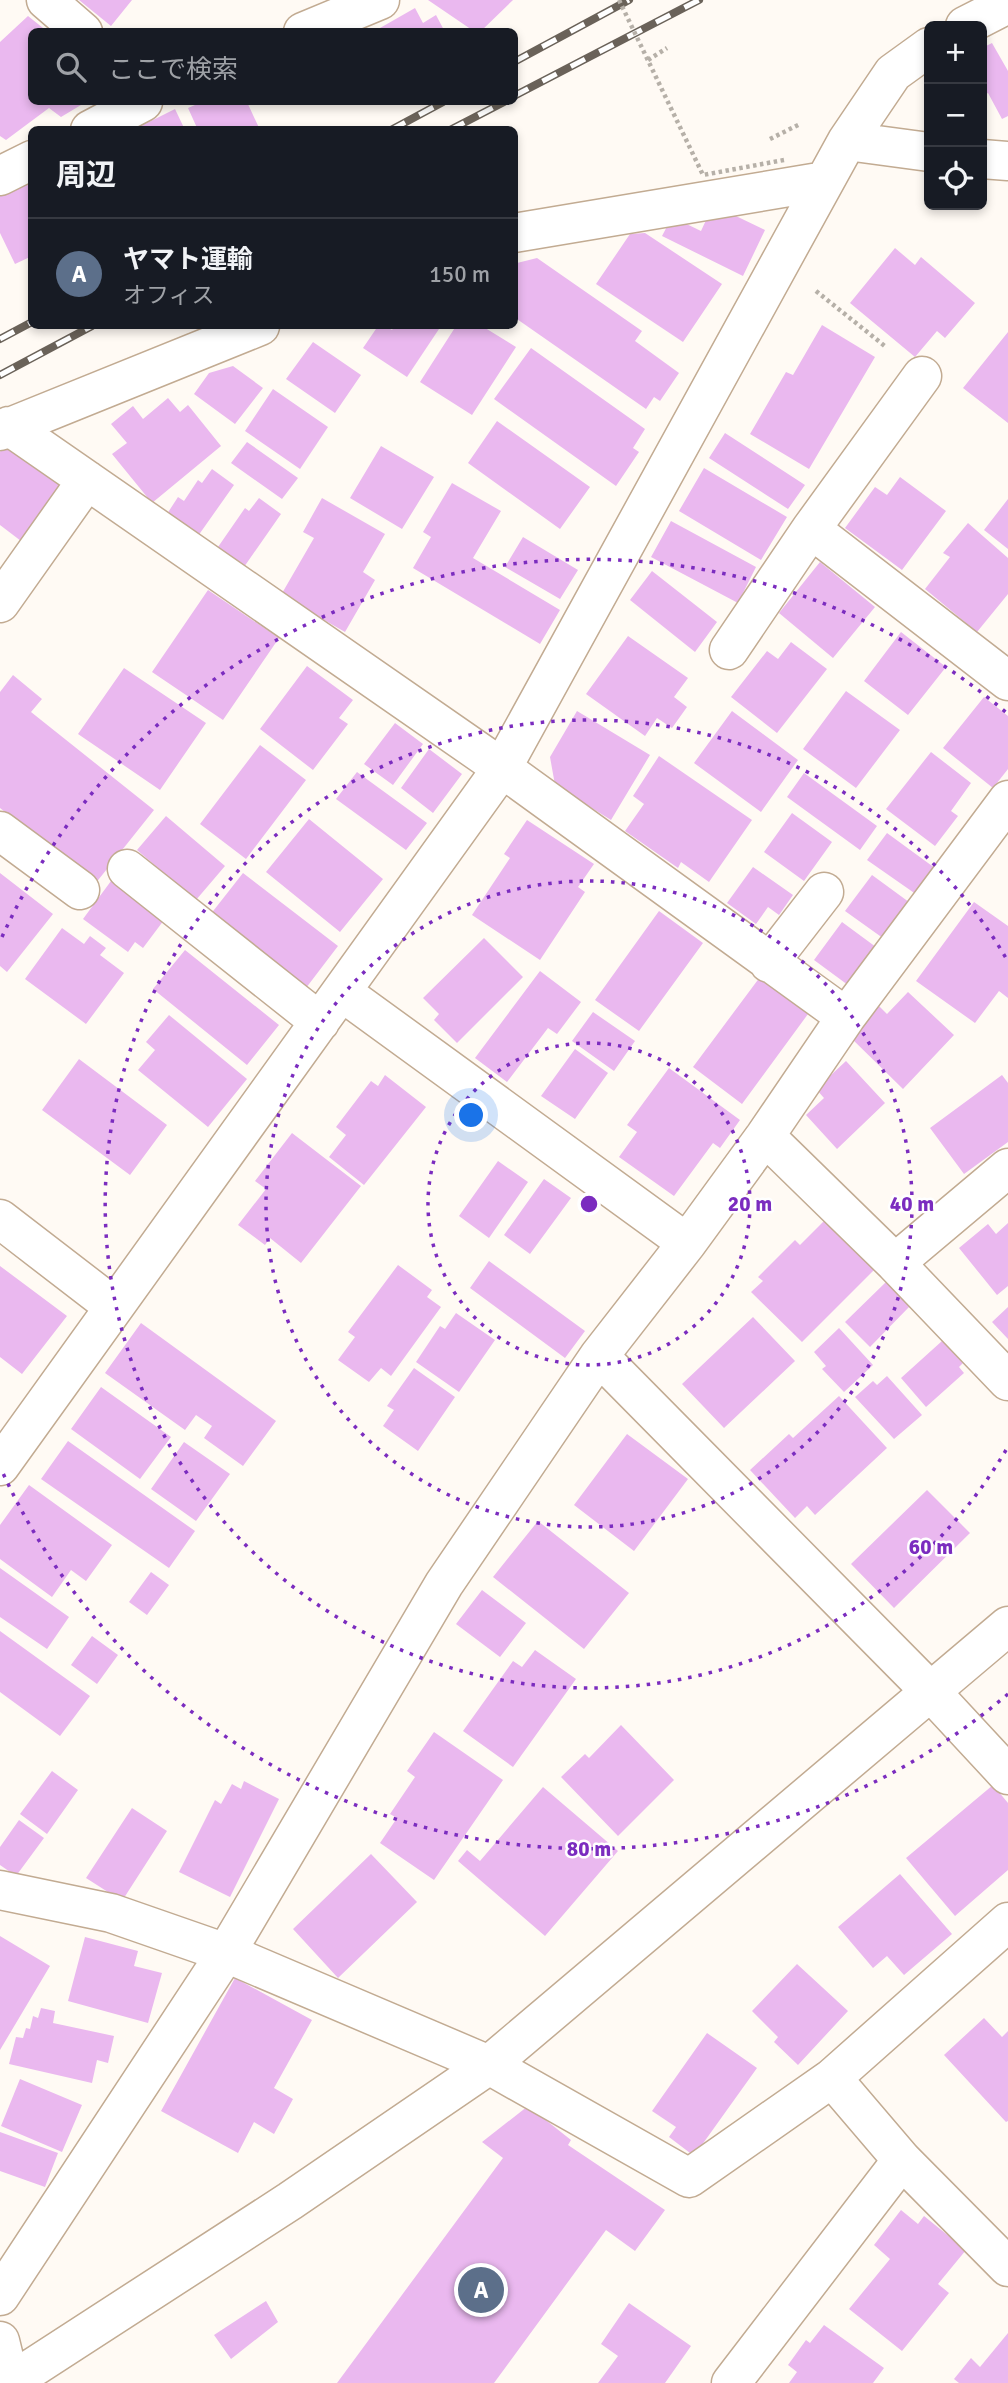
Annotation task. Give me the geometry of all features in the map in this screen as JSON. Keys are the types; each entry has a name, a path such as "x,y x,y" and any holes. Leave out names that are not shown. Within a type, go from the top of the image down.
{"street":[{"path":"46,0 78,28"},
{"path":"313,28 380,0"},
{"path":"975,21 1008,4"},
{"path":"0,1466 502,768 847,141 892,73 924,51"},
{"path":"98,126 138,105"},
{"path":"847,141 924,151"},
{"path":"987,159 1008,161"},
{"path":"0,176 28,162"},
{"path":"521,232 825,181"},
{"path":"5,428 252,329"},
{"path":"729,650 922,376"},
{"path":"5,428 87,480 502,768 846,1017"},
{"path":"0,603 87,480"},
{"path":"811,530 1008,681"},
{"path":"0,2296 226,1953 444,1584 599,1356 687,1243 765,1136 846,1017 1008,800"},
{"path":"0,831 80,890"},
{"path":"127,869 687,1243"},
{"path":"769,962 824,892"},
{"path":"765,1136 895,1263 1008,1381"},
{"path":"895,1263 1008,1168"},
{"path":"0,1219 113,1306"},
{"path":"599,1356 931,1692 1008,1775"},
{"path":"0,2341 9,2383 290,2201 489,2065 1008,1626"},
{"path":"0,1890 111,1913 226,1953 489,2065 689,2178 832,2078 1008,1922"},
{"path":"832,2078 902,2160 1008,2267"},
{"path":"731,2383 902,2160"}],"path":[{"path":"619,0 704,175 784,160"},
{"path":"648,60 667,48"},
{"path":"780,262 922,376"}],"building":[{"path":"79,0 132,0 111,26"},
{"path":"428,0 513,0 484,28 469,28"},
{"path":"415,8 423,23 436,15 443,28 380,28"},
{"path":"28,16 43,28 28,28 28,105 81,105 61,117 49,108 6,140 0,136 0,42"},
{"path":"992,43 1008,71 1008,116 1002,119 987,94 987,46"},
{"path":"195,105 248,105 258,126 196,126 188,108"},
{"path":"175,109 183,126 141,126"},
{"path":"28,177 28,258 15,264 0,233 0,191"},
{"path":"713,205 765,230 743,276 662,236 672,217 701,231"},
{"path":"645,233 722,284 683,342 596,284 630,234"},
{"path":"895,248 915,265 921,257 975,303 945,338 937,331 915,357 850,303"},
{"path":"537,258 642,331 635,341 679,373 660,401 654,397 646,409 518,320 518,263"},
{"path":"822,325 875,357 809,469 750,434 786,372 793,375"},
{"path":"376,329 439,329 407,377 363,348"},
{"path":"454,329 487,329 516,347 472,415 420,382"},
{"path":"1008,332 1008,423 963,388"},
{"path":"313,342 361,375 335,413 286,379"},
{"path":"531,348 645,429 633,448 639,452 616,486 494,399"},
{"path":"233,366 263,388 235,424 194,394 209,373"},
{"path":"273,389 328,427 300,469 245,431"},
{"path":"168,398 180,412 188,405 221,446 152,503 112,454 127,443 111,424 133,406 143,419"},
{"path":"497,421 590,487 560,529 468,463"},
{"path":"725,433 805,485 788,509 709,458"},
{"path":"9,439 67,483 21,541 0,525 0,452"},
{"path":"247,442 298,478 282,499 231,463"},
{"path":"381,446 434,477 402,529 350,498"},
{"path":"704,468 787,517 761,560 679,511"},
{"path":"212,469 234,485 198,536 167,514 178,497 184,501 198,480 202,483"},
{"path":"900,477 946,511 902,570 845,528 875,487 887,495"},
{"path":"452,483 501,511 473,558 560,610 540,644 413,568 431,537 423,532"},
{"path":"259,498 281,514 244,567 218,547 245,508 249,511"},
{"path":"322,498 385,534 363,572 375,580 345,632 281,595 314,538 303,532"},
{"path":"1008,499 1008,549 984,530"},
{"path":"671,521 756,567 738,603 651,557"},
{"path":"968,523 1008,558 1008,594 977,632 925,589 950,557 943,553"},
{"path":"523,537 578,570 560,599 505,567"},
{"path":"820,562 875,607 833,658 779,613"},
{"path":"652,571 717,622 695,652 630,600"},
{"path":"208,590 279,638 223,720 152,672"},
{"path":"901,632 946,667 908,715 864,681"},
{"path":"628,636 688,678 674,697 687,707 672,728 657,718 645,736 586,694"},
{"path":"791,642 827,669 777,733 731,697 767,651 778,659"},
{"path":"307,666 353,700 339,718 348,724 313,770 260,729"},
{"path":"124,668 206,723 160,790 78,734"},
{"path":"13,675 42,699 31,712 154,810 95,884 0,808 0,692"},
{"path":"846,691 900,730 856,788 803,749"},
{"path":"984,697 1008,716 1008,769 993,788 943,748"},
{"path":"577,711 650,755 611,820 555,785 550,757"},
{"path":"732,711 798,760 761,812 694,763"},
{"path":"395,723 423,744 393,785 364,764"},
{"path":"260,745 306,780 246,859 200,824"},
{"path":"429,749 462,774 433,813 401,788"},
{"path":"931,752 971,783 951,811 958,816 935,846 886,809"},
{"path":"659,756 752,820 709,882 681,862 678,868 625,831 644,804 633,796"},
{"path":"357,772 427,823 406,850 336,799"},
{"path":"804,773 877,826 860,850 787,797"},
{"path":"792,813 832,842 804,881 764,852"},
{"path":"166,816 225,866 196,900 183,889 179,894 154,873 158,868 137,850"},
{"path":"309,819 383,879 340,932 266,872"},
{"path":"527,820 594,864 578,887 585,892 540,960 472,915 510,858 504,854"},
{"path":"887,833 939,871 920,897 867,860"},
{"path":"753,867 793,895 779,915 768,907 756,924 727,903"},
{"path":"0,873 53,914 7,972 0,966"},
{"path":"243,873 338,946 306,988 210,915"},
{"path":"872,875 913,905 887,941 845,911"},
{"path":"111,881 164,920 143,948 135,942 128,952 83,919"},
{"path":"974,902 1008,926 1008,998 999,991 975,1023 916,981"},
{"path":"659,911 703,943 639,1031 595,1000"},
{"path":"842,922 880,950 852,988 814,960"},
{"path":"62,928 84,944 90,936 106,948 100,955 124,973 86,1024 25,979"},
{"path":"484,938 523,977 457,1043 434,1020 439,1014 423,998"},
{"path":"185,950 279,1025 247,1065 153,989"},
{"path":"540,971 581,1002 557,1034 548,1028 507,1082 475,1058"},
{"path":"760,977 808,1014 742,1104 693,1067"},
{"path":"908,992 954,1035 903,1089 849,1036 878,1005 887,1014"},
{"path":"593,1012 635,1041 614,1071 572,1041"},
{"path":"169,1015 247,1079 208,1127 138,1070 155,1050 146,1042"},
{"path":"575,1049 608,1073 575,1119 541,1096"},
{"path":"79,1059 167,1125 130,1175 42,1110"},
{"path":"846,1061 885,1103 837,1149 806,1115 824,1098 816,1089"},
{"path":"669,1068 740,1120 720,1148 713,1143 674,1196 619,1157 637,1132 627,1125"},
{"path":"385,1075 426,1107 364,1185 329,1157 346,1135 336,1127 371,1081 378,1086"},
{"path":"1002,1075 1008,1083 1008,1142 964,1174 930,1128"},
{"path":"292,1133 361,1186 301,1263 270,1238 265,1245 238,1225 266,1189 255,1181"},
{"path":"498,1161 528,1182 489,1238 459,1216"},
{"path":"544,1179 571,1198 530,1254 504,1235"},
{"path":"825,1220 875,1269 802,1342 751,1292 763,1281 758,1277 795,1240 800,1245"},
{"path":"1008,1223 1008,1286 997,1295 959,1248 988,1224 996,1234"},
{"path":"489,1261 585,1331 565,1358 470,1288"},
{"path":"398,1265 432,1290 427,1297 441,1307 391,1376 381,1368 369,1382 338,1360 355,1337 348,1332"},
{"path":"0,1266 67,1316 22,1374 0,1357"},
{"path":"886,1282 910,1306 870,1347 845,1322"},
{"path":"1008,1307 1008,1339 992,1322"},
{"path":"456,1313 495,1340 459,1392 416,1362 440,1326 445,1329"},
{"path":"753,1317 795,1361 724,1428 682,1384"},
{"path":"141,1323 276,1421 243,1466 204,1438 212,1426 196,1415 185,1430 105,1373"},
{"path":"839,1328 873,1365 844,1392 822,1369 826,1366 814,1352"},
{"path":"942,1341 963,1363 959,1367 964,1373 926,1407 901,1378"},
{"path":"414,1368 455,1397 418,1451 383,1426 394,1410 387,1406"},
{"path":"887,1376 922,1415 894,1439 855,1397 873,1381 877,1385"},
{"path":"101,1387 171,1437 140,1479 71,1429"},
{"path":"839,1396 887,1448 815,1515 807,1506 795,1518 750,1470 789,1434 793,1438"},
{"path":"627,1434 688,1479 634,1551 574,1505"},
{"path":"68,1441 195,1531 169,1568 41,1479"},
{"path":"184,1442 230,1474 196,1521 151,1489"},
{"path":"29,1485 112,1545 86,1581 71,1570 52,1597 0,1559 0,1525"},
{"path":"927,1490 970,1533 894,1608 851,1564"},
{"path":"538,1521 629,1593 584,1649 493,1577"},
{"path":"0,1568 69,1617 47,1649 0,1617"},
{"path":"151,1572 169,1585 147,1615 129,1602"},
{"path":"482,1590 526,1623 500,1657 456,1624"},
{"path":"0,1631 90,1696 60,1736 0,1692"},
{"path":"92,1636 118,1655 97,1684 71,1665"},
{"path":"535,1650 576,1679 513,1767 463,1731 513,1661 522,1667"},
{"path":"621,1725 674,1780 618,1836 561,1777 585,1754 589,1758"},
{"path":"434,1732 503,1780 434,1880 380,1843 397,1818 390,1814 415,1777 407,1771"},
{"path":"52,1771 78,1790 47,1834 20,1814"},
{"path":"244,1781 279,1799 230,1897 179,1872 215,1800 221,1804 232,1784 241,1789"},
{"path":"993,1785 1008,1803 1008,1870 955,1916 906,1858"},
{"path":"543,1787 618,1851 545,1936 458,1861 467,1850 480,1861"},
{"path":"132,1808 167,1831 122,1901 86,1878"},
{"path":"19,1820 44,1838 16,1876 0,1865 0,1847"},
{"path":"371,1854 417,1902 338,1978 293,1929"},
{"path":"900,1874 952,1934 904,1975 887,1956 873,1968 838,1927"},
{"path":"0,1936 50,1966 0,2050"},
{"path":"85,1937 138,1951 134,1966 162,1973 148,2023 68,2001"},
{"path":"797,1964 848,2011 798,2065 774,2042 778,2037 752,2011"},
{"path":"235,1978 312,2020 274,2088 293,2099 274,2134 254,2122 238,2153 161,2111"},
{"path":"41,2008 55,2011 53,2023 114,2036 108,2063 97,2060 92,2083 9,2064 16,2037 23,2038 26,2028 30,2029 33,2016 38,2018"},
{"path":"984,2018 1002,2037 1008,2031 1006,2122 944,2055"},
{"path":"707,2033 757,2068 694,2156 669,2137 676,2127 652,2111"},
{"path":"20,2079 82,2105 62,2152 1,2126"},
{"path":"528,2106 571,2140 568,2145 665,2210 635,2251 606,2230 494,2383 337,2383 503,2158 482,2142"},
{"path":"0,2132 58,2153 45,2187 0,2171"},
{"path":"901,2210 918,2224 924,2216 966,2250 938,2284 949,2293 902,2351 849,2309 890,2259 874,2245"},
{"path":"266,2301 278,2322 231,2359 214,2335"},
{"path":"629,2303 691,2346 665,2383 598,2383 618,2356 601,2344"},
{"path":"824,2325 884,2368 873,2383 789,2383 797,2372 788,2365 806,2340 810,2343"},
{"path":"1008,2333 1008,2383 959,2383 954,2379 971,2358 980,2367"}],"railway":[{"path":"518,60 629,0"},
{"path":"518,94 699,0"},
{"path":"398,126 437,105"},
{"path":"458,126 498,105"},
{"path":"0,339 28,324"},
{"path":"0,375 86,329"}],"place":[{"name":"ヤマト運輸","path":"481,2290"}]}
